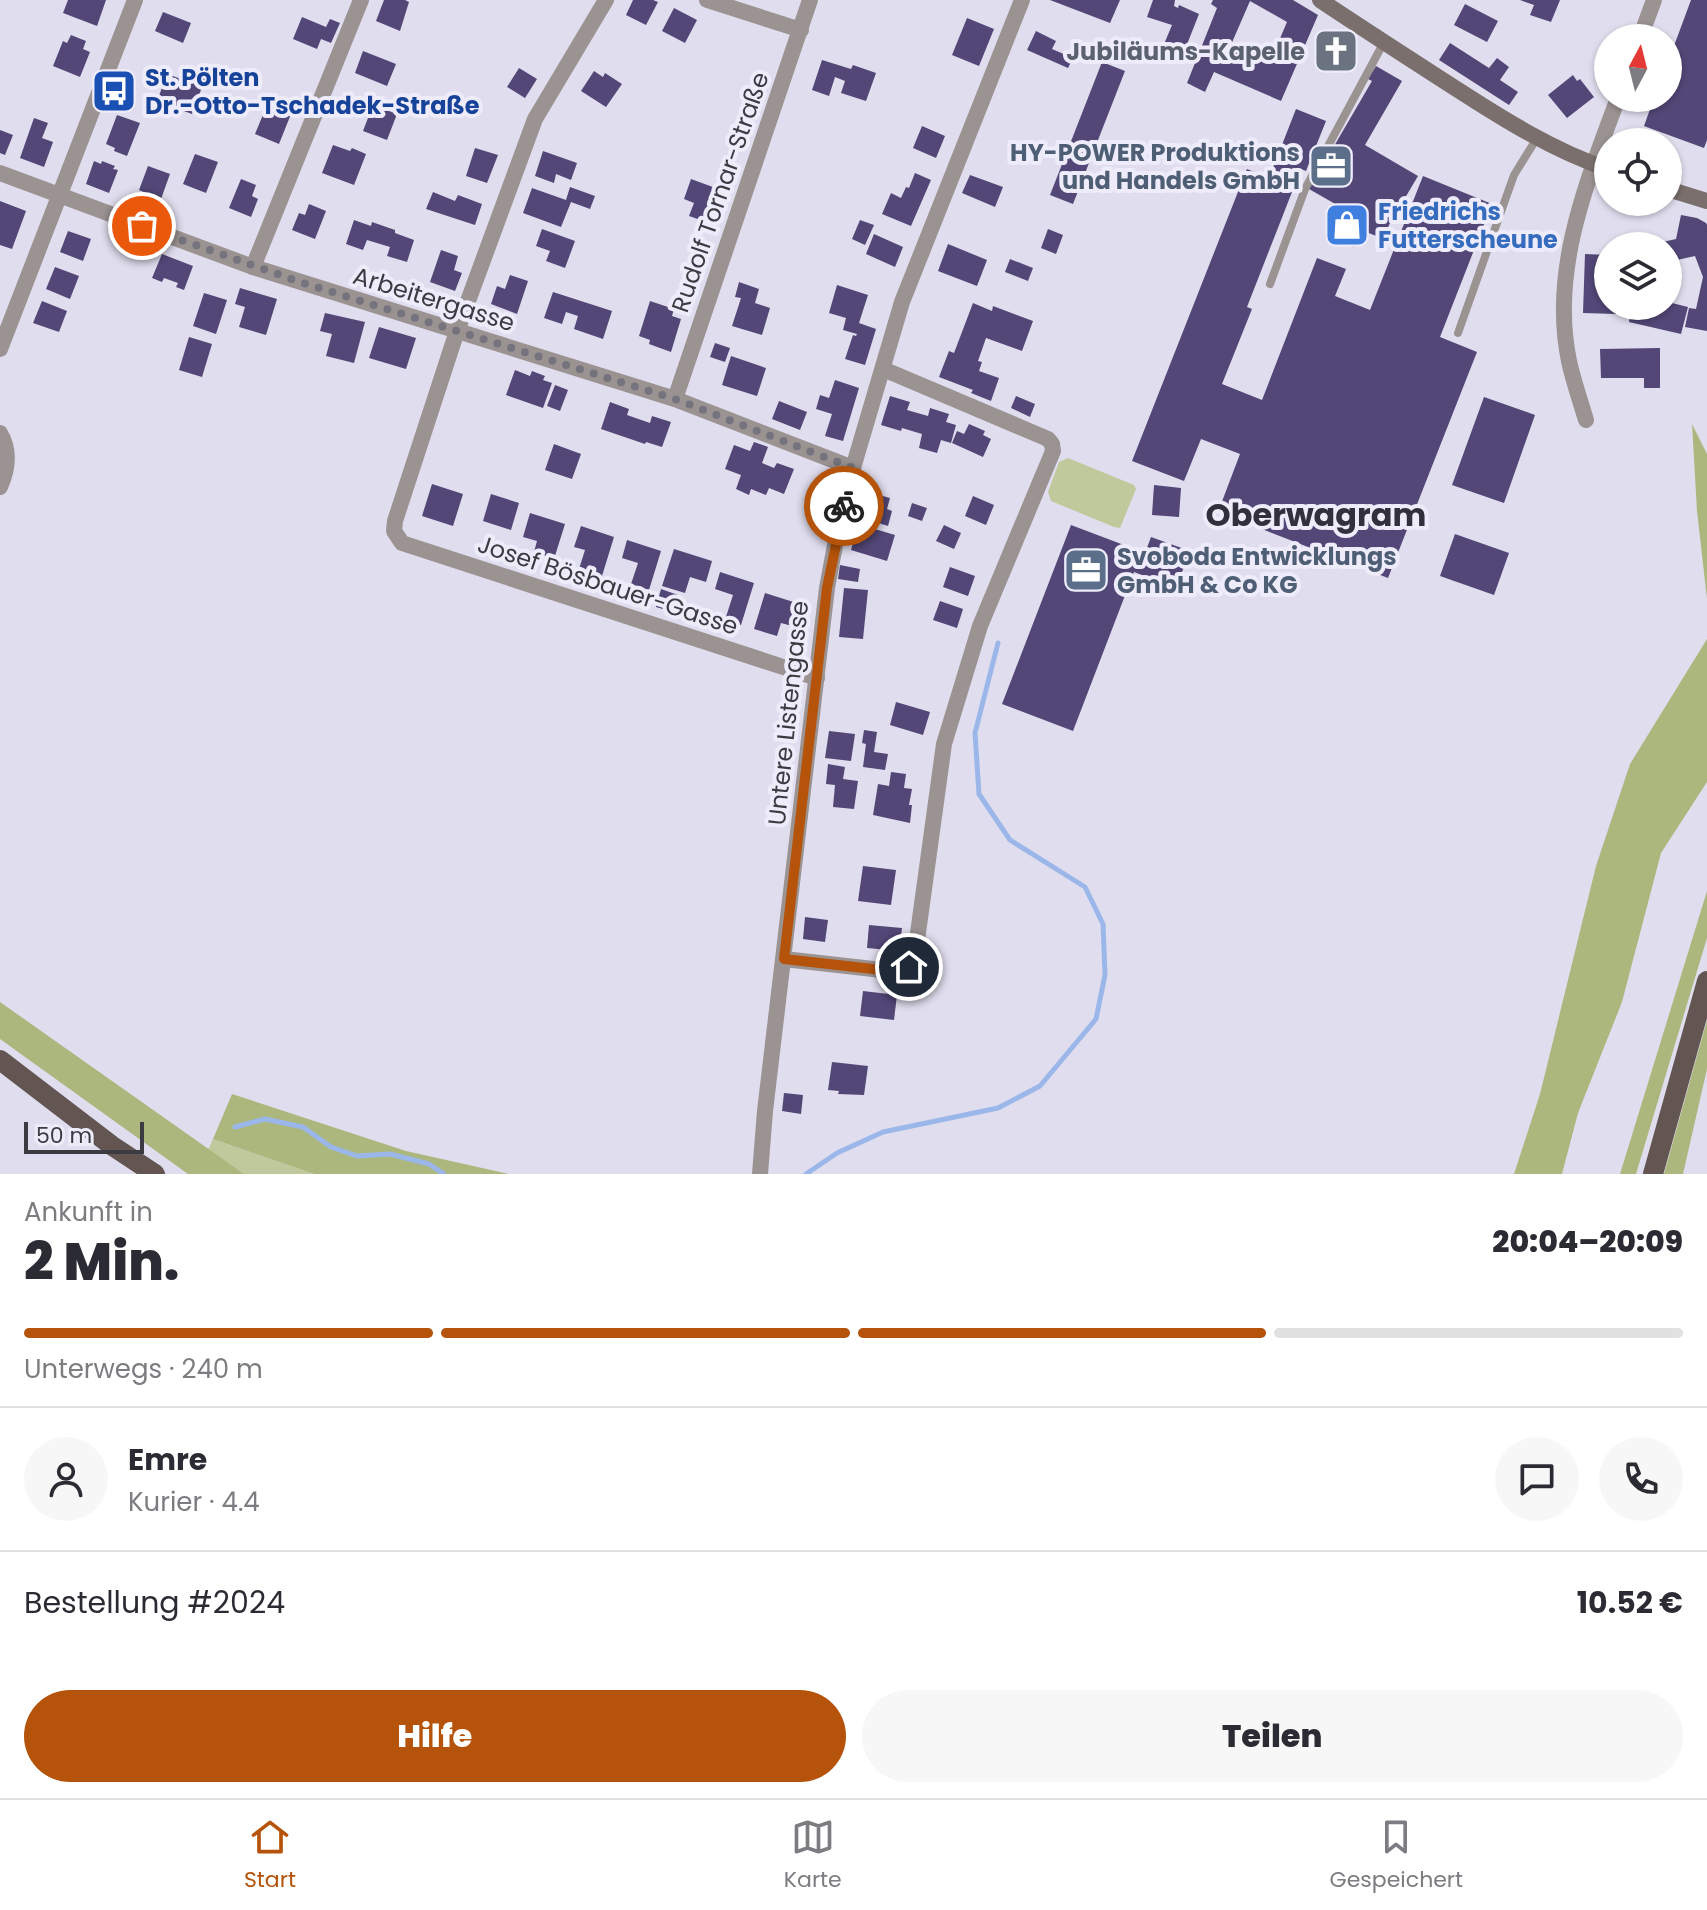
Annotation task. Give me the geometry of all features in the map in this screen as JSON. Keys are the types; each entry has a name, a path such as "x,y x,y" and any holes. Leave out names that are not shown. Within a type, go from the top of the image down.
{"main road":[{"path":"1320,0 1497,114 1594,164"},
{"path":"1682,193 1707,199"},
{"path":"1653,1174 1707,981"},
{"path":"0,1060 111,1145 155,1174"}],"street":[{"path":"0,349 135,0"},
{"path":"253,267 361,0"},
{"path":"457,331 535,119 606,0"},
{"path":"707,0 801,30"},
{"name":"Rudolf Tornar-Straße","path":"675,399 810,0"},
{"name":"Untere Listengasse","path":"760,1174 827,588 839,524 902,302 1022,0"},
{"path":"1645,24 1654,0"},
{"name":"Arbeitergasse","path":"0,173 253,267 675,399 853,468"},
{"path":"1586,420 1568,360 1563,307 1568,250 1594,185"},
{"name":"Josef Bösbauer-Gasse","path":"457,331 394,526 402,543 817,678"},
{"path":"784,959 891,971 909,967 914,962 944,744 980,626 1053,451 1048,439 883,369"},
{"path":"0,433 8,457 0,487"}],"lane":[{"path":"1270,284 1305,189 1384,42"},
{"path":"1458,333 1514,175 1537,137"}],"green space":[{"path":"1692,424 1707,454 1707,599 1697,511"},
{"path":"1068,458 1134,485 1136,489 1120,528 1051,501 1048,492 1059,462"},
{"path":"1707,639 1707,782 1661,853 1622,1002 1578,1113 1562,1174 1514,1174 1540,1094 1596,866 1630,764"},
{"path":"1707,891 1707,938 1636,1174 1620,1174"},
{"path":"0,1002 244,1174 188,1174 0,1039"},
{"path":"1707,1020 1707,1069 1683,1174 1664,1174"},
{"path":"232,1094 406,1151 509,1174 314,1174 213,1139"},
{"path":"213,1139 314,1174 244,1174 208,1150"}],"building":[{"path":"68,0 106,0 97,26 63,13"},
{"path":"384,0 409,2 400,31 376,21"},
{"path":"633,0 658,2 646,25 626,15"},
{"path":"1050,0 1120,0 1110,23"},
{"path":"1153,0 1175,0 1174,6 1178,8 1179,5 1199,14 1182,57 1162,49 1172,25 1147,17"},
{"path":"1213,0 1293,0 1318,15 1281,101 1214,72 1205,92 1187,83 1217,8 1211,4","holes":["1250,1 1287,22 1269,64 1230,47"]},
{"path":"1520,0 1560,0 1551,22 1530,15 1534,5"},
{"path":"1691,0 1707,0 1707,140 1704,148 1682,140 1682,128 1644,126 1649,112 1682,112 1682,24"},
{"path":"1465,4 1498,21 1487,42 1454,25"},
{"path":"674,8 697,20 685,43 662,31"},
{"path":"163,12 191,23 183,43 155,31"},
{"path":"302,17 326,27 330,19 340,23 331,43 321,39 317,49 293,39"},
{"path":"967,18 994,29 979,66 952,55"},
{"path":"1036,31 1056,41 1052,49 1073,58 1068,68 1027,50"},
{"path":"71,35 86,41 83,49 90,52 80,77 53,66 63,41 67,43"},
{"name":"Jubiläums-Kapelle","path":"1334,38 1349,47 1338,65 1331,67 1324,62 1323,55"},
{"path":"1450,43 1489,68 1497,58 1509,67 1500,80 1518,92 1509,105 1439,60"},
{"path":"363,51 396,64 387,86 355,73"},
{"path":"822,60 876,73 866,101 841,93 845,81 835,77 829,96 812,90"},
{"path":"1102,62 1125,71 1073,204 1050,195"},
{"path":"1376,66 1402,81 1365,145 1418,176 1384,239 1361,230 1354,247 1325,236 1337,205 1309,189 1372,81 1368,79"},
{"path":"519,68 537,79 525,98 507,87"},
{"path":"594,71 603,77 605,73 622,84 606,107 581,91"},
{"path":"170,75 188,85 192,75 205,79 192,114 157,101 166,77 169,79"},
{"path":"1573,75 1594,97 1567,118 1548,95"},
{"path":"365,102 397,114 387,140 363,131 368,118 361,115"},
{"path":"267,105 291,114 279,144 255,134"},
{"path":"1296,109 1326,121 1306,171 1301,169 1247,307 1252,309 1222,384 1262,400 1317,258 1346,269 1335,296 1370,310 1423,176 1492,204 1440,337 1477,352 1388,578 1218,512 1240,454 1201,439 1184,481 1132,461 1247,169 1269,178"},
{"path":"117,115 140,123 127,156 106,144"},
{"path":"34,118 48,123 42,138 53,142 44,167 20,158"},
{"path":"922,126 945,136 936,158 913,148"},
{"path":"0,130 13,135 5,155 0,153"},
{"path":"333,145 366,154 354,185 322,173"},
{"path":"475,148 498,155 487,183 466,176"},
{"path":"543,151 577,163 571,180 556,174 554,183 535,176"},
{"path":"195,154 218,162 206,193 183,184"},
{"path":"94,161 101,164 102,161 118,170 109,193 86,184"},
{"path":"148,166 170,174 161,199 139,190"},
{"path":"915,173 931,180 911,226 882,214 891,193 901,198"},
{"path":"970,175 1003,187 995,207 962,193"},
{"path":"241,179 256,185 252,196 258,199 251,217 229,208"},
{"path":"691,179 721,190 709,223 689,216 694,203 684,199"},
{"path":"570,187 595,196 590,209 571,202 561,227 523,213 532,188 566,200"},
{"path":"433,192 455,201 458,195 482,204 475,225 426,209"},
{"path":"0,201 26,211 12,249 0,245"},
{"path":"309,204 326,211 315,239 292,230 299,213 305,215"},
{"path":"1682,215 1697,218 1707,225 1707,331 1685,327 1689,308 1696,309 1703,277 1695,256 1682,259 1682,232 1677,232"},
{"path":"354,220 371,226 372,222 414,240 407,262 387,256 390,247 367,240 363,250 346,244"},
{"path":"860,220 874,225 865,245 852,239"},
{"path":"542,229 575,241 565,268 546,261 550,251 536,246"},
{"path":"1048,229 1063,235 1056,254 1041,248"},
{"path":"68,231 91,239 83,261 60,252"},
{"path":"874,234 903,247 895,267 866,254"},
{"path":"948,244 987,260 977,286 938,271"},
{"path":"441,250 458,256 454,270 462,273 455,291 430,282"},
{"path":"162,254 193,266 184,290 176,287 178,283 152,278"},
{"path":"1585,254 1594,254 1594,313 1583,313"},
{"path":"1010,259 1033,268 1028,281 1005,272"},
{"path":"55,267 79,276 70,299 46,289"},
{"path":"510,275 528,281 517,314 491,304 497,286 505,289"},
{"path":"739,282 759,289 755,303 770,308 762,335 732,326 741,298 735,297"},
{"path":"837,285 868,295 859,323 876,329 865,365 845,359 853,335 857,334 843,330 846,318 829,313"},
{"path":"240,288 277,299 266,335 239,327 245,307 235,304"},
{"path":"553,292 612,311 603,339 574,329 578,316 566,312 562,324 544,318"},
{"path":"204,293 227,300 216,334 193,326"},
{"path":"42,301 67,311 59,332 33,323"},
{"path":"650,301 674,309 672,316 681,319 671,352 649,344 650,340 639,336"},
{"path":"973,303 992,311 993,306 1033,321 1022,351 986,338 978,361 982,362 979,371 999,378 991,401 971,393 973,390 939,377 949,351 954,353"},
{"path":"1682,306 1688,307 1681,334 1629,322 1682,320"},
{"path":"325,313 365,322 354,363 326,356 332,334 320,331"},
{"path":"379,327 416,338 406,369 369,358"},
{"path":"189,337 212,344 202,377 179,370"},
{"path":"715,343 730,348 725,362 710,357"},
{"path":"1660,348 1660,388 1644,388 1644,378 1601,378 1600,349"},
{"path":"731,356 766,368 757,396 722,385"},
{"path":"515,370 530,376 532,371 545,376 543,380 552,383 543,408 506,395"},
{"path":"835,380 859,388 843,441 825,436 832,414 816,409 820,395 829,398"},
{"path":"555,385 568,390 560,411 547,406"},
{"path":"890,396 910,402 907,410 928,416 930,408 949,414 946,422 956,425 951,443 941,440 937,453 919,448 922,434 881,425"},
{"path":"1016,396 1035,404 1030,417 1011,408"},
{"path":"1484,397 1535,415 1504,503 1452,485"},
{"path":"779,401 807,412 800,430 772,419"},
{"path":"610,402 629,409 627,415 650,423 652,416 671,422 662,447 601,429"},
{"path":"969,424 985,431 983,435 991,439 983,457 952,443 957,431 964,434"},
{"path":"754,442 768,447 762,463 774,468 777,463 794,469 784,494 769,488 766,495 751,489 749,495 736,489 741,475 725,469 734,445 750,451"},
{"path":"554,444 581,454 572,479 545,470"},
{"path":"432,484 463,494 453,526 422,516"},
{"path":"1154,485 1181,488 1179,517 1152,515"},
{"path":"868,492 890,498 887,509 892,511 888,526 860,517"},
{"path":"491,494 519,503 511,530 483,521"},
{"path":"973,496 994,505 986,525 965,516"},
{"path":"912,503 927,508 922,521 908,516"},
{"path":"530,513 565,524 554,559 534,552 537,541 523,537"},
{"path":"858,524 895,535 887,561 851,550"},
{"path":"944,525 961,533 954,549 936,541"},
{"path":"1071,525 1145,553 1151,537 1190,551 1176,588 1134,572 1073,731 1002,704"},
{"path":"581,526 614,537 602,576 579,569 585,550 574,547"},
{"path":"1455,534 1509,553 1494,595 1440,576"},
{"path":"627,540 661,551 649,590 631,584 638,563 622,558"},
{"path":"674,549 712,561 706,582 690,577 685,593 662,586"},
{"path":"840,565 860,569 858,582 838,579"},
{"path":"950,567 975,576 968,596 943,587"},
{"path":"720,572 754,583 741,625 725,620 733,595 715,589"},
{"path":"844,588 868,590 863,639 839,637"},
{"path":"661,589 678,595 673,612 656,607"},
{"path":"765,593 803,605 796,627 781,623 777,636 754,629"},
{"path":"940,601 963,609 957,628 933,620"},
{"path":"896,702 930,712 923,735 890,725"},
{"path":"864,730 877,732 874,752 888,754 885,770 863,767"},
{"path":"829,731 855,734 851,761 825,758"},
{"path":"828,764 845,767 843,779 858,781 854,809 833,807 835,785 826,784"},
{"path":"891,772 906,774 904,788 912,789 910,823 873,815 878,784 889,786"},
{"path":"863,866 896,870 891,905 858,901"},
{"path":"805,917 828,920 825,942 803,939"},
{"path":"869,925 902,928 899,951 867,948"},
{"path":"863,991 897,995 894,1020 860,1016"},
{"path":"832,1062 868,1066 864,1095 838,1094 839,1091 828,1090"},
{"path":"784,1093 803,1095 801,1114 782,1111"}],"waterway":[{"path":"806,1174 837,1153 883,1132 998,1108 1040,1086 1096,1019 1105,975 1103,924 1085,887 1010,840 979,794 975,733 998,643"},
{"path":"235,1127 265,1119 303,1127 331,1147 357,1156 390,1154 429,1164 444,1174"}],"way so far":[{"path":"142,226 253,267 675,399 853,468 844,506"}],"place":[{"name":"Jubiläums-Kapelle","path":"1336,51"},
{"name":"St. Pölten Dr.-Otto-Tschadek-Straße","path":"114,91"},
{"name":"HY-POWER Produktions und Handels GmbH","path":"1331,166"},
{"name":"Friedrichs Futterscheune","path":"1347,225"},
{"name":"Svoboda Entwicklungs GmbH & Co KG","path":"1086,570"}],"district":[{"name":"Oberwagram","path":"1316,514"}],"route":[{"path":"844,506 827,588 784,959 891,971 909,967"}]}
